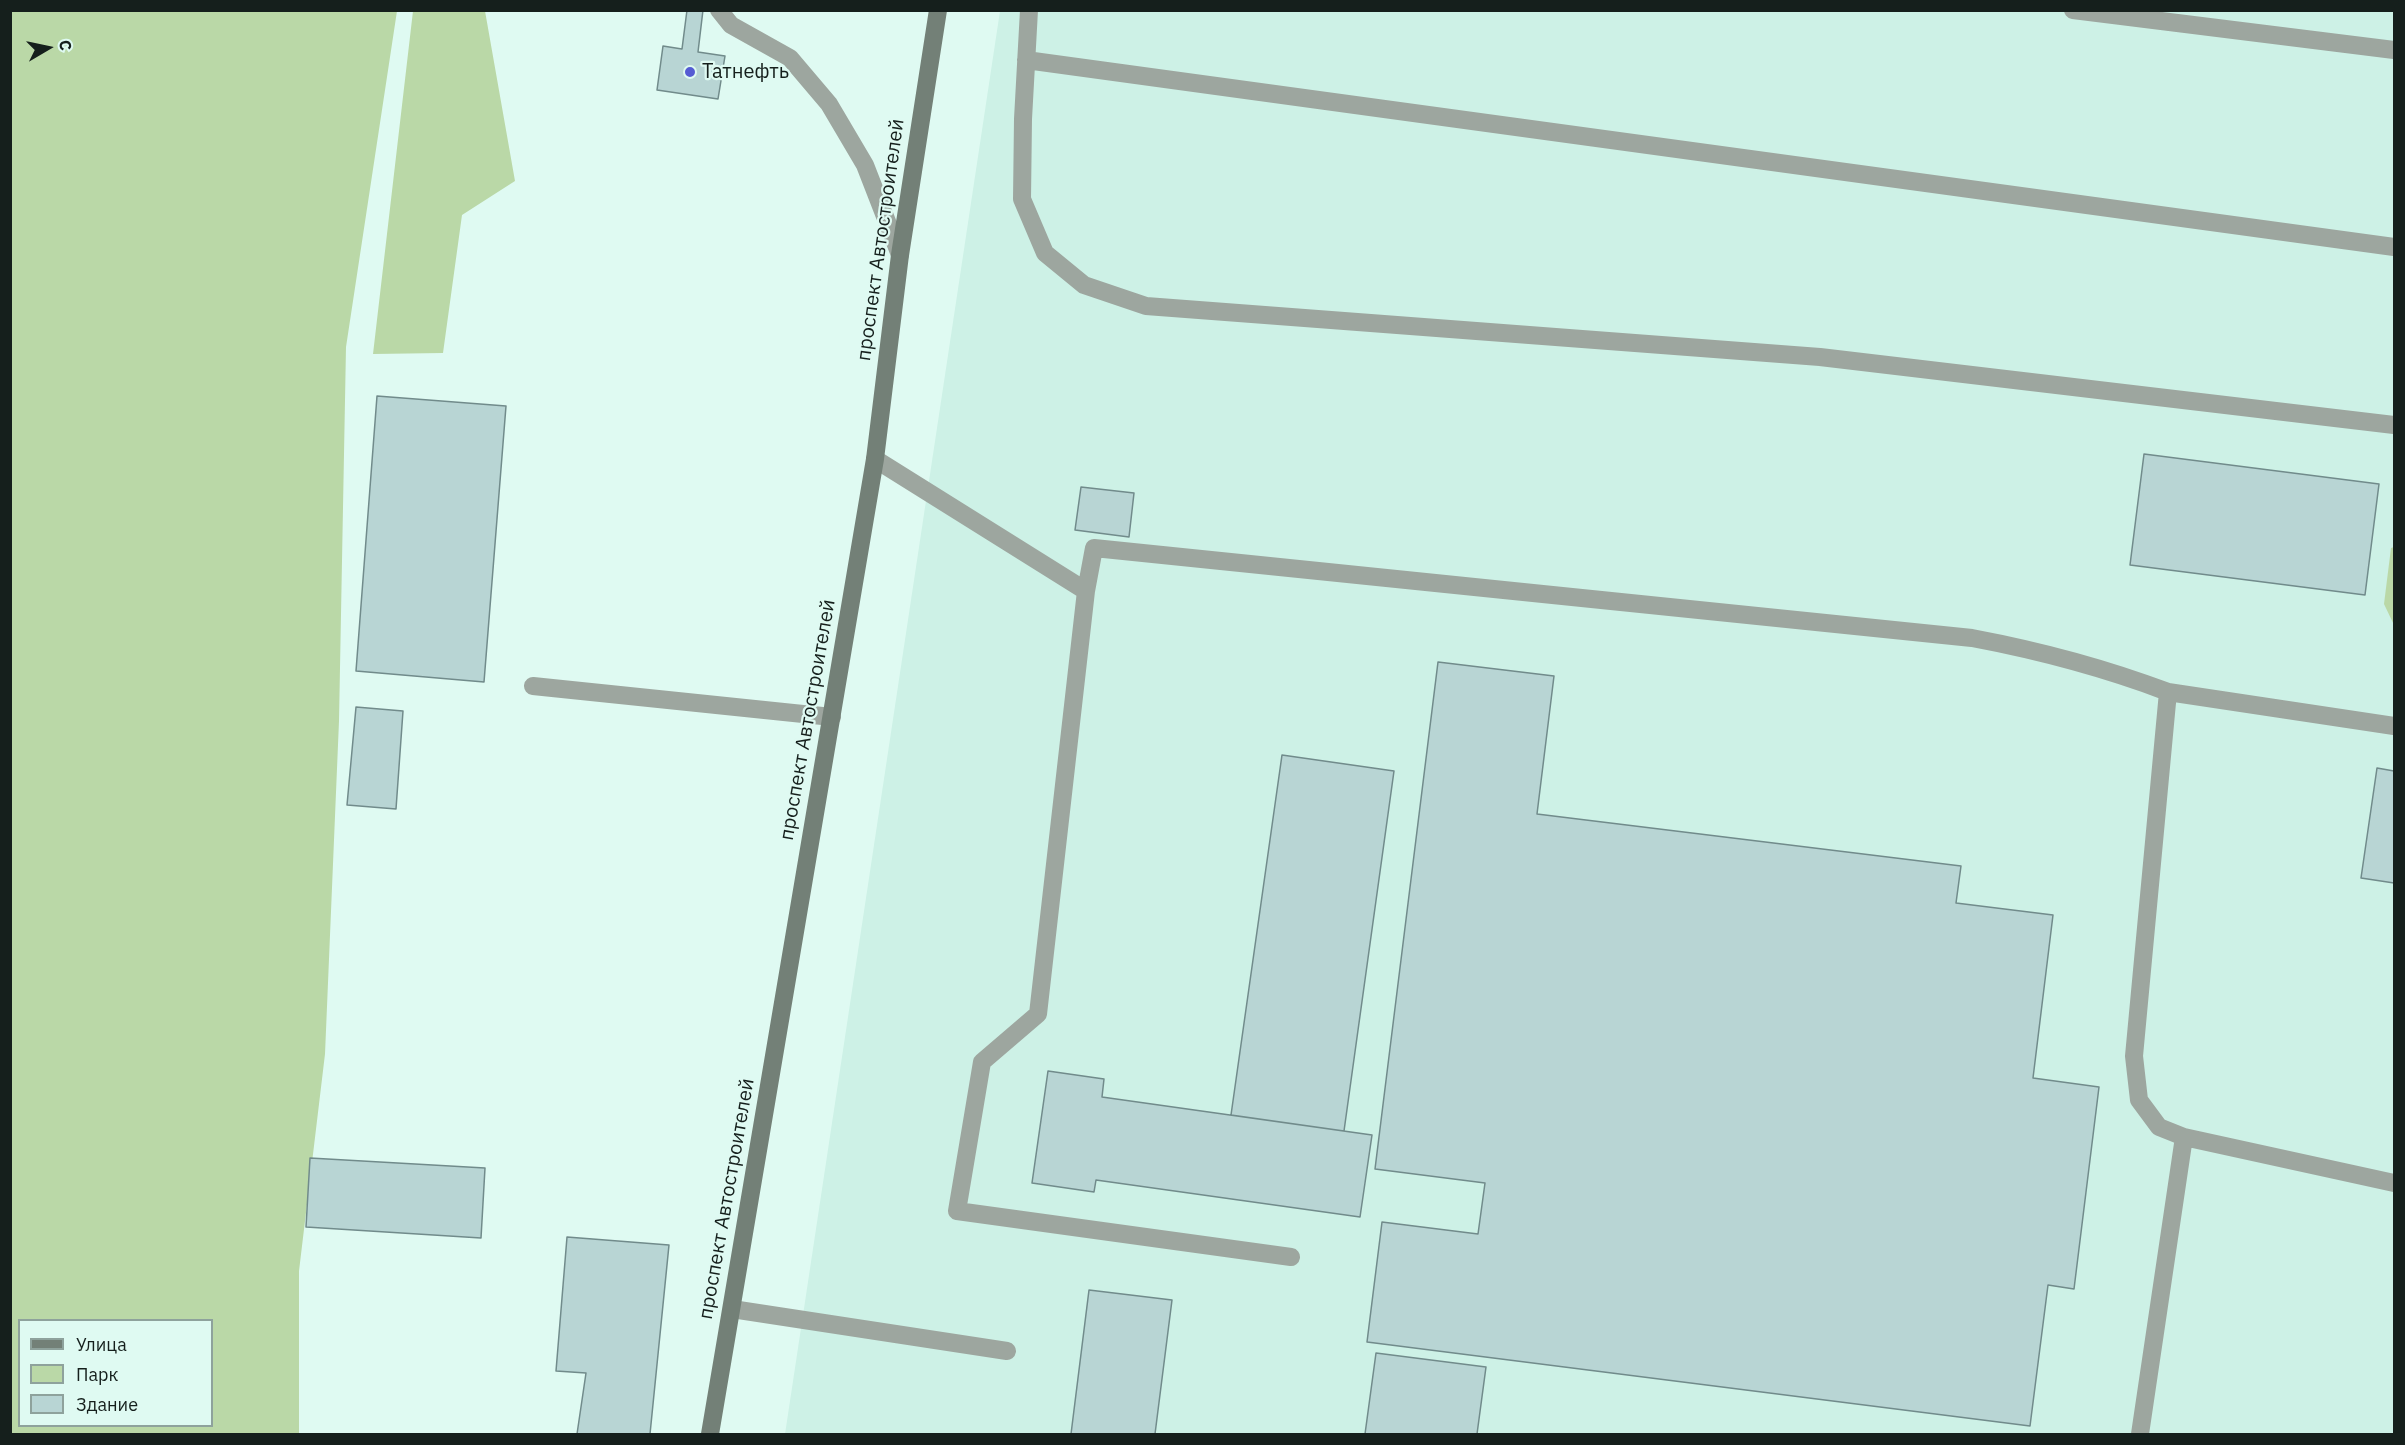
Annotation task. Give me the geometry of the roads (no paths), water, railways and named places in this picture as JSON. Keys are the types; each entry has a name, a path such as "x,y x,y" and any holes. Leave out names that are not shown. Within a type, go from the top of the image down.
{"main road":[{"name":"проспект Автостроителей","path":"710,1434 875,459 900,255 938,10"}],"lane":[{"path":"719,10 731,25 790,58 829,104 865,165 900,255"},
{"path":"1029,10 1022,199 1045,254 1084,285 1146,306 1820,357 2394,425"},
{"path":"2073,10 2394,50"},
{"path":"1026,60 2394,247"},
{"path":"875,459 1086,591"},
{"path":"1291,1257 957,1211 982,1062 1038,1014 1086,591 1094,548 1972,638 2038,651 2113,671 2168,693 2394,726"},
{"path":"533,686 831,717"},
{"path":"2168,693 2134,1056 2139,1100 2159,1127 2184,1137 2394,1183"},
{"path":"2140,1434 2184,1137"},
{"path":"732,1309 1007,1351"}],"place":[{"name":"Татнефть","path":"690,72"}]}
